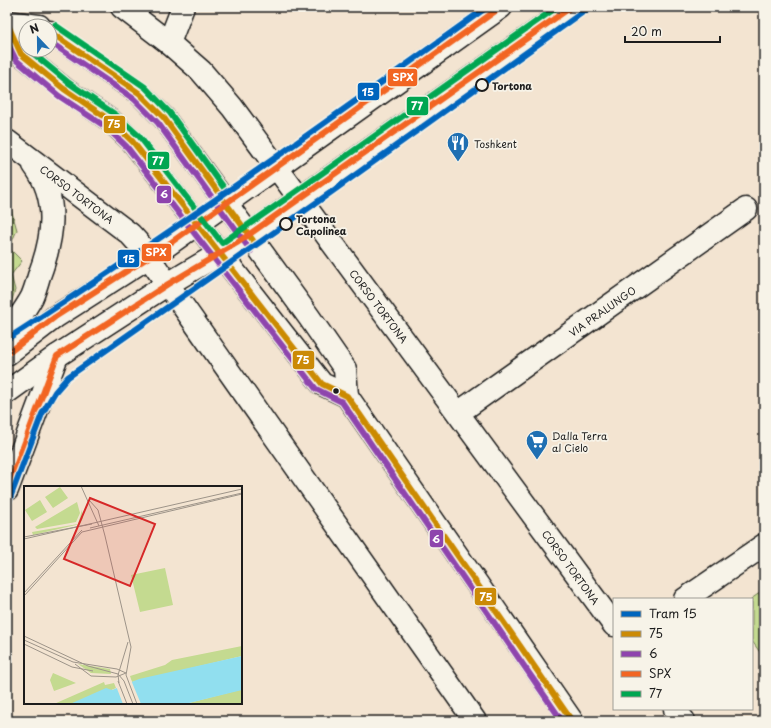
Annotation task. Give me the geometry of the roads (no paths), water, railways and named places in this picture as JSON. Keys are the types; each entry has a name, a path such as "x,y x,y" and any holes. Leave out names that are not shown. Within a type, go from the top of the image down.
{"main road":[{"name":"CORSO TORTONA","path":"122,7 169,43 201,71 232,107 613,624"},
{"path":"169,43 183,7"},
{"path":"7,354 56,317 149,257 502,7"},
{"path":"7,392 57,356 168,284 249,235 571,7"},
{"path":"7,22 18,23"},
{"path":"7,22 21,54 64,89 110,121 133,142 322,384 346,396 572,721"},
{"path":"58,37 140,93 164,118 345,369 346,396"},
{"name":"CORSO TORTONA","path":"7,141 130,234 149,257 475,721"},
{"path":"7,336 32,297 50,242 52,224 51,202 41,174 28,158"},
{"name":"VIA PRALUNGO","path":"458,413 746,209"},
{"path":"7,490 57,356"},
{"path":"686,598 764,545"},
{"path":"676,710 684,721"}],"tram line":[{"name":"15","path":"7,339 189,218 487,7"},
{"name":"15","path":"7,506 42,414 55,392 68,377 330,193 590,7"}],"place":[{"name":"Tortona","path":"482,85"},
{"name":"Toshkent","path":"458,162"},
{"name":"Tortona Capolinea","path":"286,224"},
{"name":"Dalla Terra al Cielo","path":"537,460"}]}
